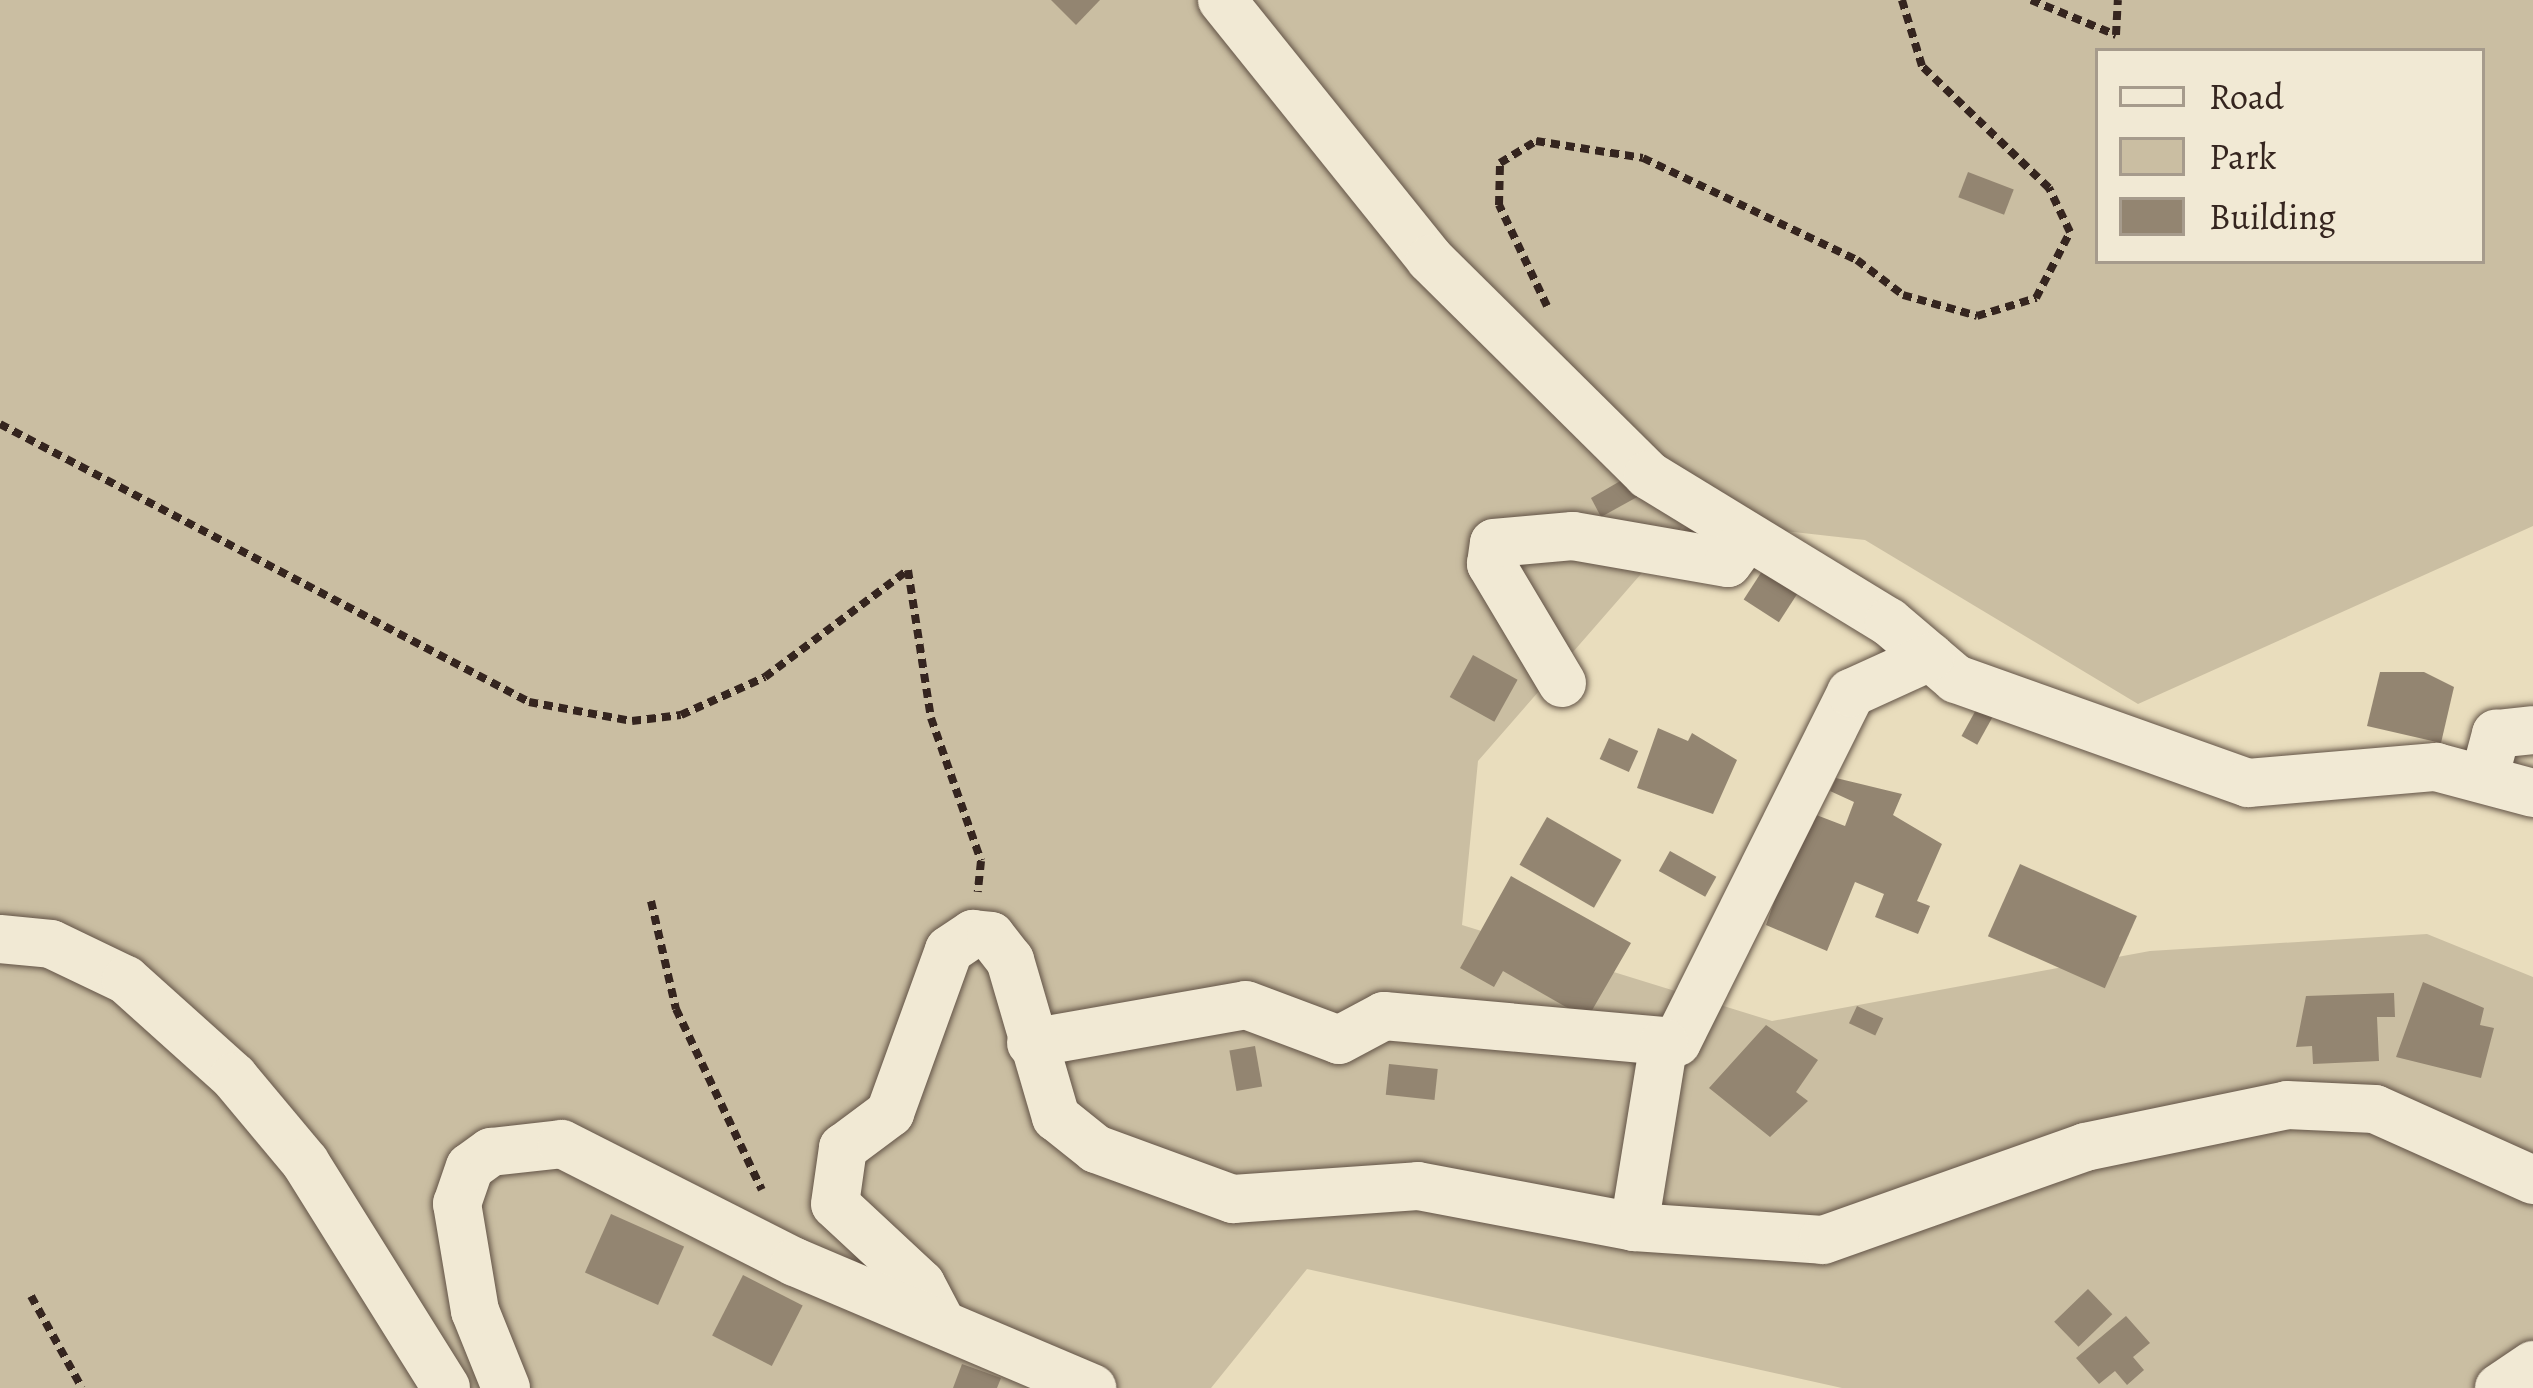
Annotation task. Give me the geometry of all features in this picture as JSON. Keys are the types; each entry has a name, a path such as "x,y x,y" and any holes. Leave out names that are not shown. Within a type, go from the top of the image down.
{"street":[{"path":"1222,0 1430,259 1648,475 1930,657 2030,713 2248,783 2437,767 2533,794"},
{"path":"1562,683 1490,564 1494,544 1573,536 1728,563 1747,537"},
{"path":"1031,1043 1246,1005 1340,1040 1384,1016 1677,1042 1851,693 1930,657"},
{"path":"2484,779 2496,734 2533,730"},
{"path":"941,1324 921,1284 835,1204 843,1148 890,1113 949,950 974,934 1010,960 1056,1117 1096,1149 1233,1199 1418,1186 1634,1227 1823,1240 2085,1147 2288,1105 2375,1109 2533,1180"},
{"path":"0,939 51,944 126,980 234,1077 304,1162 446,1388"},
{"path":"1634,1227 1664,1042"},
{"path":"506,1388 475,1310 457,1204 470,1167 491,1152 562,1144 795,1262 1092,1388"},
{"path":"2498,1388 2533,1365"}],"path":[{"path":"1555,326 1499,205 1499,163 1536,141 1643,158 1857,260 1903,295 1977,316 2036,298 2070,232 2049,188 1922,65 1902,0"},
{"path":"2032,0 2116,35 2118,0"},
{"path":"0,424 529,702 632,721 682,715 765,677 908,570 932,718 981,861 974,934"},
{"path":"651,901 676,1009 795,1262"},
{"path":"31,1297 82,1388"}],"green space":[{"path":"0,0 2533,0 2533,526 2138,704 1865,540 1688,520 1478,761 1462,925 1772,1021 2150,951 2427,934 2533,977 2533,1388 1842,1388 1307,1269 1211,1388 0,1388"}],"building":[{"path":"1051,0 1100,0 1076,25"},
{"path":"1968,172 2014,190 2004,215 1958,197"},
{"path":"1622,480 1639,496 1601,517 1591,498"},
{"path":"1766,565 1801,588 1779,622 1744,599"},
{"path":"1473,655 1518,680 1494,722 1450,697"},
{"path":"2380,672 2424,672 2454,687 2441,743 2367,726"},
{"path":"1977,708 1993,717 1977,745 1961,736"},
{"path":"1658,728 1688,741 1692,733 1737,760 1713,814 1637,788"},
{"path":"1609,738 1638,751 1629,772 1600,759"},
{"path":"1836,778 1902,794 1893,815 1942,844 1917,901 1930,906 1918,934 1875,917 1884,894 1855,882 1827,951 1766,925 1806,811 1845,826 1854,802 1830,791"},
{"path":"1547,817 1621,860 1594,908 1520,865"},
{"path":"1670,851 1716,877 1705,897 1659,871"},
{"path":"2020,864 2137,916 2105,988 1988,936"},
{"path":"1511,876 1631,943 1587,1019 1503,971 1494,987 1460,968"},
{"path":"2423,982 2484,1008 2480,1025 2494,1028 2481,1078 2396,1057"},
{"path":"2394,993 2395,1017 2377,1017 2379,1061 2313,1064 2312,1046 2296,1047 2306,996"},
{"path":"1857,1006 1883,1018 1875,1035 1849,1023"},
{"path":"1766,1025 1818,1060 1796,1092 1808,1101 1770,1137 1709,1088"},
{"path":"1255,1046 1262,1086 1237,1091 1229,1051"},
{"path":"1389,1064 1438,1069 1434,1100 1386,1095"},
{"path":"611,1214 684,1247 658,1305 585,1272"},
{"path":"743,1275 803,1305 772,1366 712,1336"},
{"path":"2088,1289 2112,1314 2079,1347 2054,1322"},
{"path":"2126,1316 2150,1343 2133,1357 2144,1370 2127,1385 2115,1371 2099,1384 2076,1358"},
{"path":"962,1364 1001,1378 997,1388 953,1388"}]}
